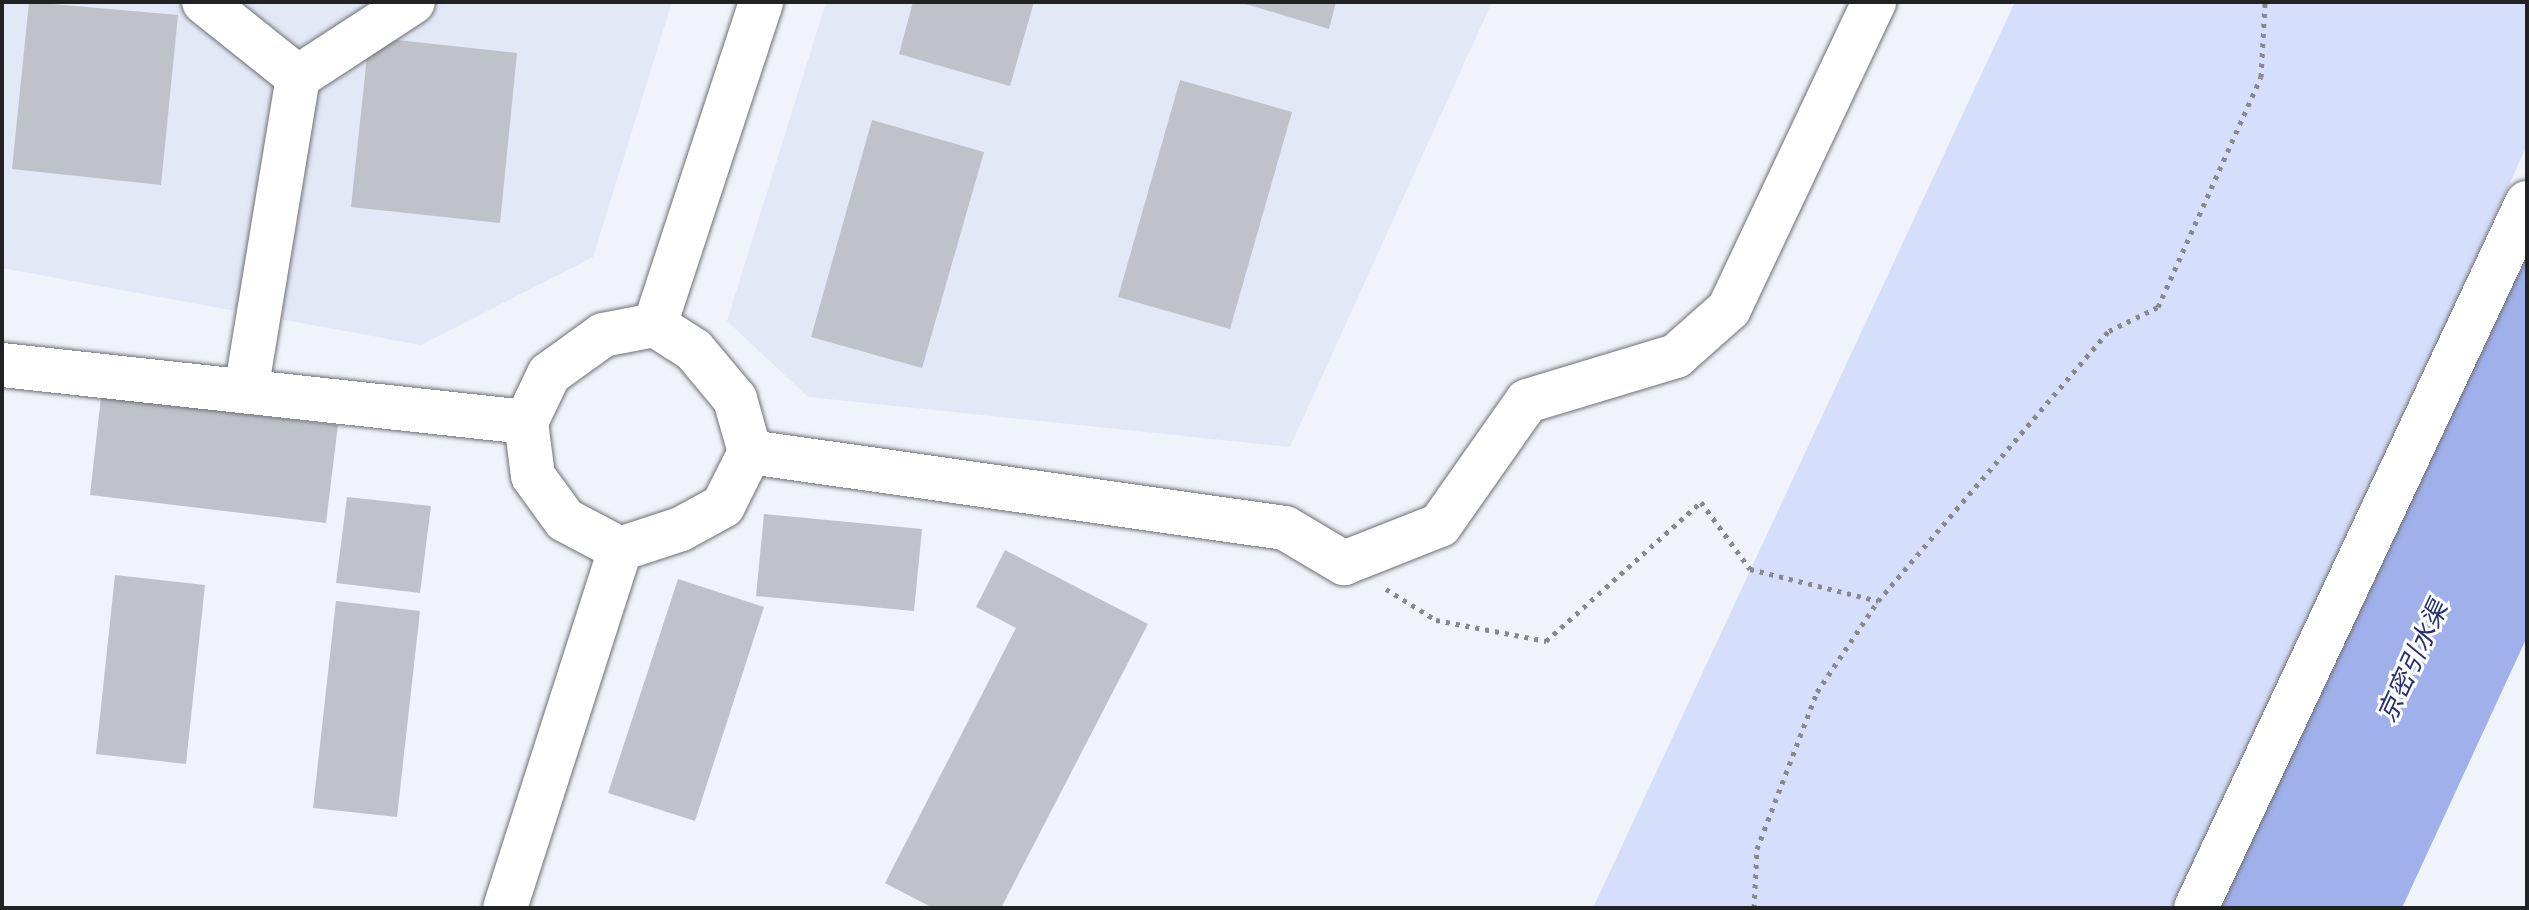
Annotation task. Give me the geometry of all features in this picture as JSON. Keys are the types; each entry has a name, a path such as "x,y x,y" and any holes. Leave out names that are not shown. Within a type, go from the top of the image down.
{"street":[{"path":"204,2 298,77"},
{"path":"246,391 298,77 413,2"},
{"path":"655,325 761,2"},
{"path":"750,452 1285,528 1344,563 1440,525 1527,401 1676,356 1729,309 1874,2"},
{"path":"2196,908 2527,203"},
{"path":"655,325 694,350 735,399 750,452 723,506 681,529 620,549 565,520 533,476 526,422 549,374 603,335 655,325"},
{"path":"2,365 526,422"},
{"path":"505,908 620,549"}],"path":[{"path":"1754,908 1757,849 1817,692 1878,601 2109,331 2158,307 2261,77 2265,2"},
{"path":"1344,563 1436,620 1546,641 1701,502 1750,569 1878,601"}],"shaded area":[{"path":"2,2 672,2 593,257 421,345 2,268"},
{"path":"826,2 1492,2 1290,447 808,397 727,321"},
{"path":"2015,2 2527,2 2527,145 2184,908 1593,908"}],"water":[{"name":"京密引水渠","path":"2527,235 2527,637 2402,908 2216,908"}],"building":[{"path":"29,2 178,15 161,185 12,169"},
{"path":"913,2 1034,2 1010,86 899,54"},
{"path":"1239,2 1336,2 1329,29"},
{"path":"369,37 517,53 500,223 351,207"},
{"path":"1180,80 1292,112 1230,329 1118,297"},
{"path":"872,120 984,152 922,368 811,337"},
{"path":"101,397 338,425 326,523 90,495"},
{"path":"347,497 431,506 420,593 336,583"},
{"path":"764,514 922,529 914,611 756,596"},
{"path":"1005,550 1148,624 1001,908 933,908 885,883 1016,628 976,607"},
{"path":"115,575 205,585 186,764 96,754"},
{"path":"678,579 764,607 695,821 608,793"},
{"path":"336,601 420,611 397,817 313,808"}]}
